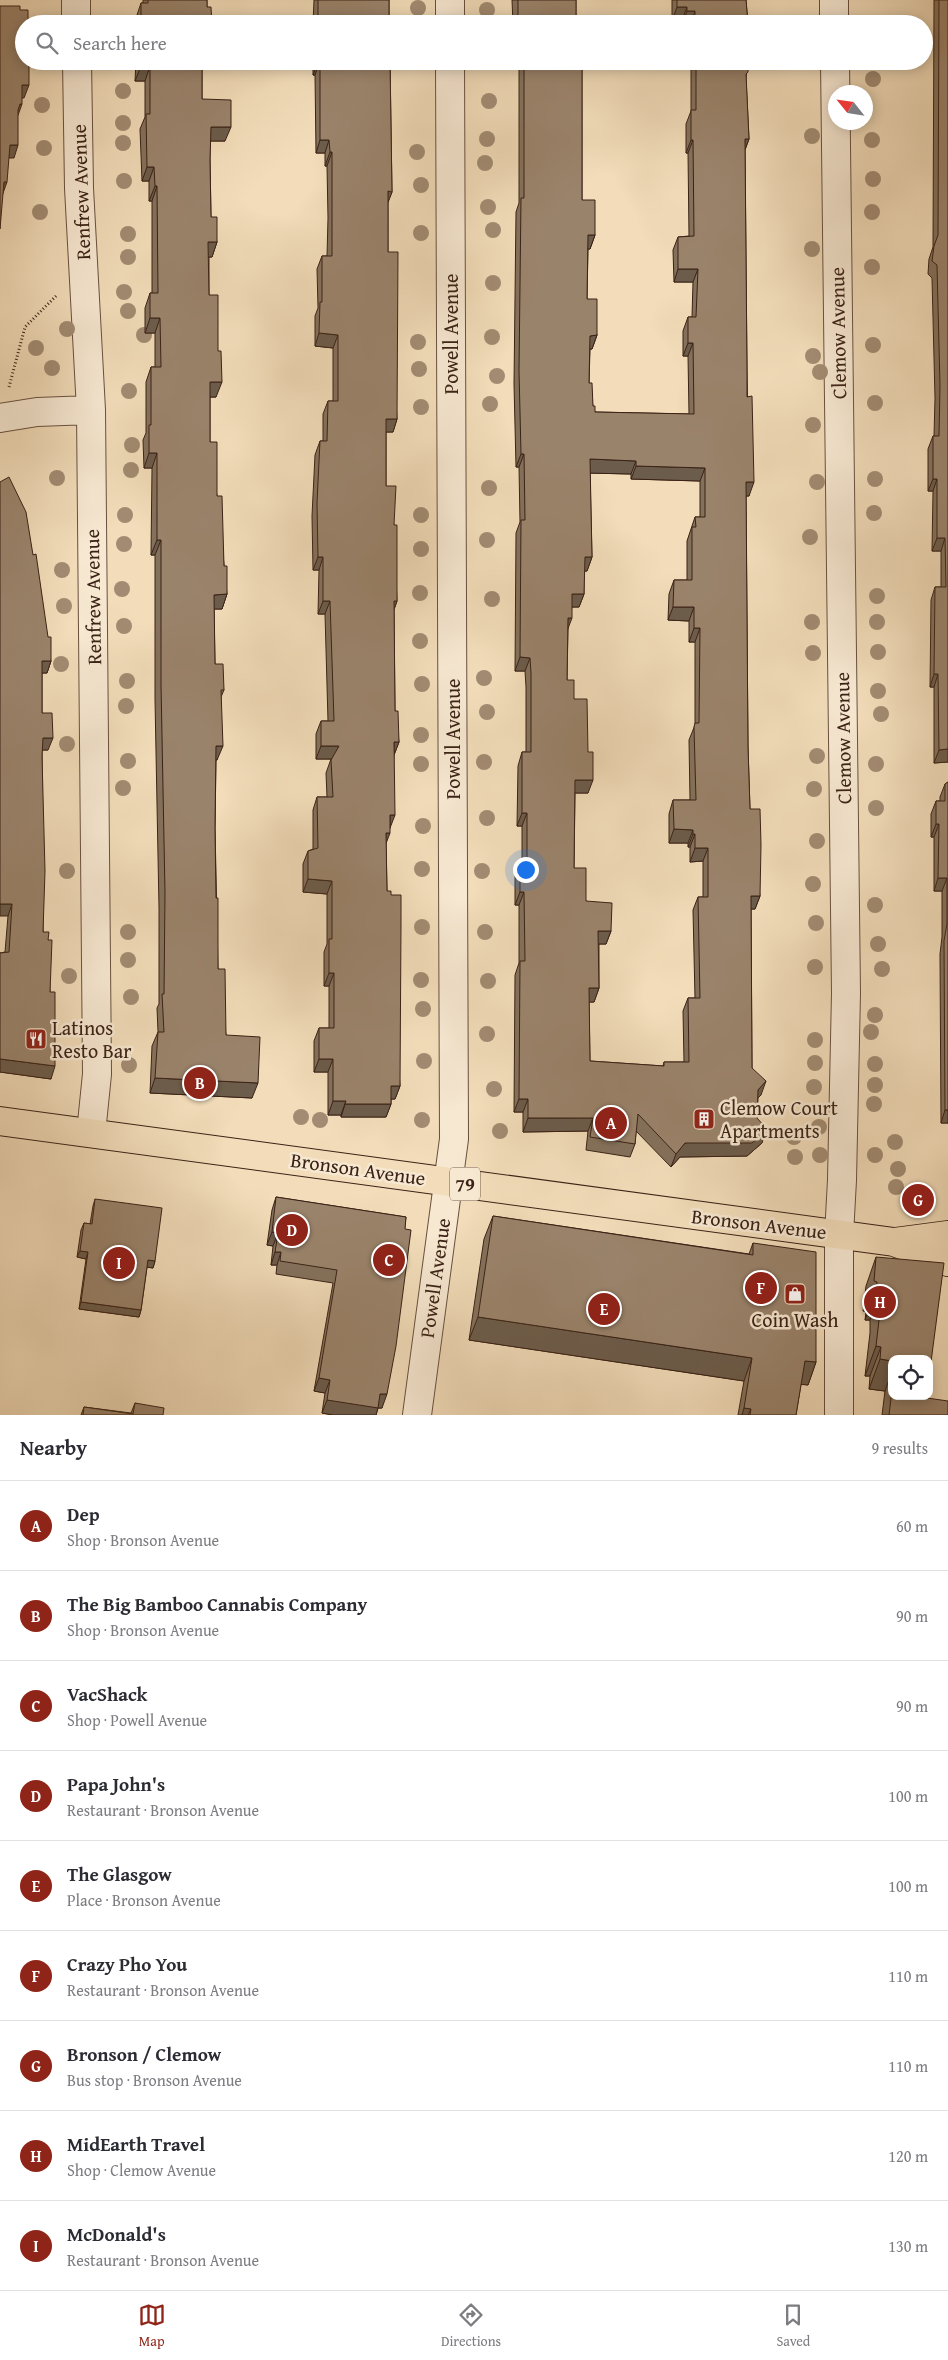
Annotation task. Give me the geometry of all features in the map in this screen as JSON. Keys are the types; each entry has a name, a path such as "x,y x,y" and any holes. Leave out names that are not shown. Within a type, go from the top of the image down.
{"main road":[{"name":"Bronson Avenue","path":"0,1121 894,1242 948,1262"},
{"name":"Bronson Avenue","path":"894,1242 948,1235"}],"street":[{"path":"76,0 76,15"},
{"path":"450,0 450,15"},
{"path":"834,0 834,15"},
{"name":"Renfrew Avenue","path":"77,70 79,188 91,410 97,1074 91,1133"},
{"name":"Powell Avenue","path":"417,1415 454,1139 450,70"},
{"name":"Clemow Avenue","path":"835,70 846,993 842,1180 838,1235 839,1415"},
{"path":"3,406 37,412 91,410"}],"path":[{"path":"3,406 25,327 61,291"}],"building":[{"path":"148,0 207,0 207,7 211,7 211,15 141,15 141,3 148,3"},
{"path":"318,0 389,0 389,15 318,15"},
{"path":"518,0 576,0 576,15 518,15"},
{"path":"677,0 746,0 747,15 695,15 695,11 687,11 687,7 677,7"},
{"path":"939,0 948,0 948,749 939,750 938,674 934,674 935,587 946,587 945,538 937,538 937,479 933,479 933,436 939,436 940,386 937,265 932,261 938,235"},
{"path":"0,6 20,6 20,10 28,10 28,15 15,15 15,70 29,70 29,85 22,85 22,104 20,104 18,110 18,145 10,145 7,182 4,182 0,229"},
{"path":"150,70 202,70 202,99 231,100 231,127 211,127 211,217 217,217 217,242 208,242 209,295 218,295 218,351 221,351 222,382 210,382 210,442 217,442 217,496 222,496 224,566 227,566 227,594 214,595 215,664 223,664 224,690 221,690 223,746 216,746 216,898 218,898 218,969 225,969 226,1035 260,1037 258,1083 155,1078 158,1032 164,1032 162,994 164,994 165,893 161,684 161,540 157,540 157,453 149,453 151,367 161,367 160,318 150,318 150,293 158,293 157,186 155,186 154,167 147,167 146,114 150,114"},
{"path":"320,70 390,70 392,192 388,191 388,252 398,252 397,419 386,419 386,486 396,486 394,525 397,525 397,601 394,601 395,711 398,711 399,742 394,742 395,815 390,815 390,833 386,833 387,891 391,891 391,895 401,895 400,1086 391,1086 391,1104 345,1104 346,1101 333,1101 333,1059 319,1059 319,1028 334,1028 334,973 329,973 329,939 332,939 332,881 308,879 308,851 318,848 317,797 333,797 331,760 339,746 321,746 321,721 334,721 330,601 323,601 323,557 318,557 317,503 320,441 327,441 328,401 338,401 338,335 319,333 320,302 322,302 322,256 332,256 332,152 330,152 329,140 320,140"},
{"path":"524,70 582,70 582,200 595,200 595,235 588,235 587,299 597,299 597,335 590,336 589,383 592,383 593,406 595,406 595,412 694,414 693,343 688,343 688,317 696,317 698,269 678,269 678,237 694,236 691,110 696,110 696,70 748,70 746,74 749,139 745,139 747,397 752,396 754,482 746,482 748,747 750,809 760,809 761,845 760,896 751,896 752,1068 766,1081 758,1090 757,1118 767,1129 752,1143 685,1143 676,1154 638,1114 635,1144 590,1137 593,1118 528,1118 528,1099 519,1099 520,961 525,961 524,892 520,892 520,862 527,862 527,813 522,813 522,752 531,752 530,658 520,657 521,520 525,520 524,454 521,454 519,371 521,198 524,198","holes":["590,459 636,461 636,466 705,468 705,517 695,517 696,527 692,527 692,580 674,580 673,607 694,607 694,628 700,628 699,723 695,723 694,727 696,800 673,800 674,829 693,830 693,834 695,834 695,848 708,848 708,897 698,897 700,998 688,998 689,1062 664,1062 664,1066 590,1061 589,988 599,988 598,931 611,931 612,903 586,901 586,868 574,868 575,780 593,780 593,752 588,752 587,699 574,699 574,680 567,680 568,618 572,618 572,594 584,594 585,557 592,557"]},
{"path":"9,477 26,512 33,555 36,554 48,637 51,637 51,661 42,661 42,713 52,713 53,738 43,738 42,756 45,871 43,932 49,932 48,940 52,940 50,992 55,992 55,1066 0,1059 0,953 9,952 12,904 0,904 0,482"},
{"path":"948,782 948,1110 945,1110 944,941 947,924 947,878 938,878 939,824 936,824 936,801 945,801 945,784"},
{"path":"276,1197 406,1217 405,1229 411,1230 396,1346 387,1394 380,1394 378,1408 327,1400 330,1380 319,1378 337,1270 280,1261 281,1252 275,1252 278,1233 272,1232"},
{"path":"95,1199 162,1208 155,1261 148,1260 141,1310 81,1302 88,1252 80,1251 84,1223 92,1224"},
{"path":"493,1216 753,1255 753,1243 816,1252 816,1362 805,1361 796,1415 750,1415 751,1409 744,1408 752,1358 478,1317"},
{"path":"876,1257 944,1263 932,1355 888,1355 888,1360 880,1359 881,1347 876,1346 881,1303 880,1291 876,1290 877,1282 874,1281"},
{"path":"933,1399 948,1401 948,1415 889,1415 891,1400"},
{"path":"135,1403 164,1408 163,1415 83,1415 84,1407 133,1414"}],"place":[{"name":"Latinos Resto Bar","path":"36,1039"},
{"name":"The Big Bamboo Cannabis Company","path":"200,1083"},
{"name":"Clemow Court Apartments","path":"704,1119"},
{"name":"Dep","path":"611,1123"},
{"name":"Bronson / Clemow","path":"918,1200"},
{"name":"Papa John's","path":"292,1230"},
{"name":"VacShack","path":"389,1260"},
{"name":"McDonald's","path":"119,1263"},
{"name":"Crazy Pho You","path":"761,1288"},
{"name":"Coin Wash","path":"795,1294"},
{"name":"MidEarth Travel","path":"880,1302"},
{"name":"The Glasgow","path":"604,1309"}]}
